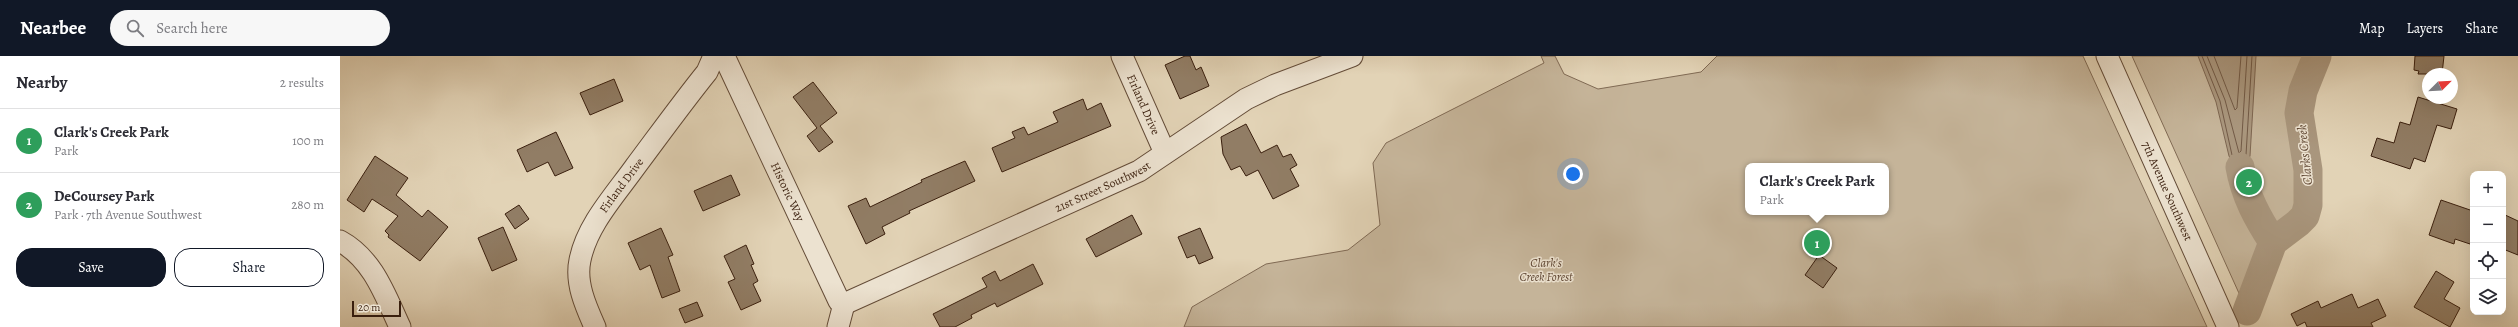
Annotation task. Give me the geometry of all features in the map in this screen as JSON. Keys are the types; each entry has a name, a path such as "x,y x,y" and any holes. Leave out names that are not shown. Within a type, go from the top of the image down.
{"street":[{"name":"Firland Drive","path":"593,326 583,297 579,279 580,260 588,237 610,200 707,72 714,56"},
{"name":"Historic Way","path":"724,56 839,301 844,304"},
{"name":"Firland Drive","path":"1122,56 1165,153"},
{"name":"21st Street Southwest","path":"844,304 1139,171 1258,92 1352,56"},
{"name":"7th Avenue Southwest","path":"2107,56 2226,321"},
{"path":"340,241 361,257 377,276 400,327"},
{"path":"838,327 844,304"}],"green space":[{"name":"Clark's Creek Forest","path":"1541,56 1555,56 1564,74 1598,89 1701,72 1717,56 2083,56 2207,327 1184,327 1192,307 1266,264 1348,250 1380,225 1373,163 1386,143 1544,63"},
{"path":"2132,56 2317,56 2303,91 2299,113 2308,170 2308,205 2305,216 2273,243 2247,311"}],"water":[{"path":"2198,56 2256,56 2250,156 2246,164 2240,167 2234,165 2229,156 2216,102"}],"building":[{"path":"1185,56 1190,56 1196,70 1201,67 1209,86 1180,99 1165,65"},
{"path":"2415,56 2444,56 2443,68 2422,68 2422,74 2418,74 2419,71 2414,70"},
{"path":"614,79 623,101 590,115 580,93"},
{"path":"813,82 837,113 820,126 833,142 819,152 807,136 817,128 793,97"},
{"path":"2418,97 2422,98 2422,104 2441,104 2457,109 2451,129 2437,125 2425,162 2414,158 2410,169 2371,156 2377,138 2394,143 2400,122 2410,125"},
{"path":"1083,99 1087,110 1101,103 1111,126 1002,172 992,148 1015,138 1012,132 1024,127 1028,135 1058,122 1053,112"},
{"path":"1246,124 1261,153 1277,145 1283,157 1291,154 1297,165 1290,169 1299,186 1273,199 1258,170 1246,176 1240,166 1231,170 1223,154 1221,137"},
{"path":"556,132 573,168 555,176 548,162 527,172 517,150"},
{"path":"375,156 408,178 396,195 422,217 428,210 448,227 420,261 388,237 389,235 385,231 398,216 372,199 364,212 347,200"},
{"path":"965,161 975,181 909,211 910,213 882,227 885,234 866,244 848,206 866,198 870,207 922,182 921,180"},
{"path":"731,175 740,195 703,211 694,191"},
{"path":"2441,200 2470,210 2470,244 2455,239 2454,244 2429,235"},
{"path":"519,205 529,219 515,229 505,214"},
{"path":"1132,215 1142,234 1096,257 1086,239"},
{"path":"2506,215 2518,221 2518,255 2506,250"},
{"path":"503,227 517,260 492,271 478,238"},
{"path":"661,228 673,255 668,257 680,291 662,298 650,265 640,270 628,243"},
{"path":"1200,228 1213,258 1199,264 1195,255 1187,258 1178,237"},
{"path":"746,245 754,264 751,265 758,281 753,284 761,301 741,310 728,282 735,279 724,256"},
{"path":"1819,255 1837,268 1823,288 1805,275"},
{"path":"1033,264 1043,284 997,307 995,303 971,315 972,318 955,327 940,327 933,314 987,287 982,278 995,271 1000,281"},
{"path":"2436,271 2454,282 2444,299 2460,308 2450,327 2414,307"},
{"path":"2352,294 2358,308 2378,299 2386,316 2371,323 2373,327 2307,327 2305,322 2297,326 2291,314 2318,301 2321,308"},
{"path":"697,302 703,316 685,323 679,309"}],"waterway":[{"name":"Clarks Creek","path":"2247,311 2273,242 2305,216 2308,205 2308,170 2299,113 2303,91 2317,56"},
{"name":"Clarks Creek","path":"2240,167 2245,188 2253,207 2273,242"}],"place":[{"name":"DeCoursey Park","path":"2249,182"},
{"name":"Clark's Creek Park","path":"1817,243"}]}
